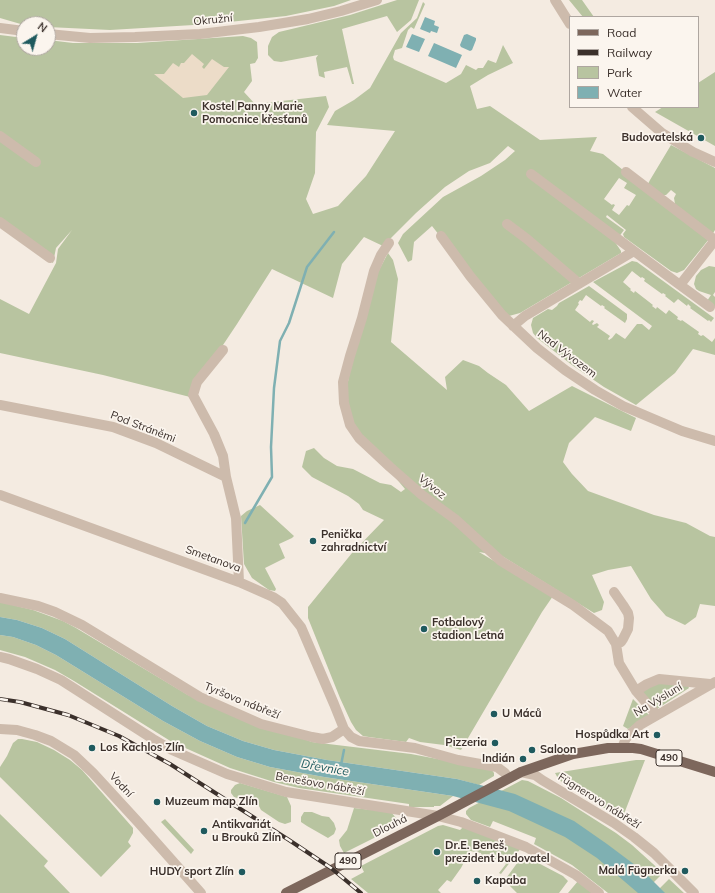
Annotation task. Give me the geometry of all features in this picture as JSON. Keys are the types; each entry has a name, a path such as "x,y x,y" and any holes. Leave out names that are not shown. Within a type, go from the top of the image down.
{"main road":[{"name":"490","path":"507,779 521,772 573,754 593,750 622,748 641,749 715,772"},
{"name":"Dlouhá","path":"286,893 507,779"}],"street":[{"name":"Okružní","path":"56,35 90,38 200,34 308,19 377,0"},
{"path":"555,0 569,22"},
{"path":"0,28 16,30"},
{"path":"633,108 662,133 693,152 715,162"},
{"path":"0,136 36,162"},
{"path":"626,172 715,240 680,285"},
{"path":"531,174 710,307"},
{"path":"0,222 50,258"},
{"path":"507,224 575,280 577,284"},
{"name":"Nad Vývozem","path":"441,236 470,276 513,326 537,348 565,370 623,406 682,431 715,441"},
{"name":"Vývoz","path":"389,243 381,255 374,271 343,382 344,403 350,425 359,438 390,467 422,495 455,519 501,561 592,618 608,632 616,644 619,663 636,691 657,715"},
{"path":"513,326 525,316 634,251"},
{"path":"223,350 197,382 193,395 214,434 223,456 226,477 236,518 239,582"},
{"name":"Pod Stráněmi","path":"0,405 113,427 156,443 226,477"},
{"name":"Smetanova","path":"0,495 239,582 273,597 290,613 301,627 344,729"},
{"path":"614,592 623,604 629,618 628,629 623,639 621,642 616,644"},
{"name":"Tyršovo nábřeží","path":"0,598 38,606 55,612 82,625 200,697 261,724 312,737 323,738 332,737 344,729"},
{"name":"Benešovo nábřeží","path":"0,657 37,669 61,680 172,750 227,774 286,792 441,814 526,847 576,875 599,893"},
{"path":"636,691 659,679 713,683"},
{"name":"Na Výsluní","path":"622,748 624,740 640,725 713,683"},
{"name":"Vodní","path":"0,729 17,730 35,735 51,741 74,755 93,773 201,893"},
{"path":"344,729 351,737 359,741 415,748 458,760 497,767 505,773 507,779"},
{"name":"Fügnerovo nábřeží","path":"521,772 535,776 619,826 654,853 694,893"}],"green space":[{"path":"0,0 351,0 334,6 286,16 210,24 110,30 56,27 56,16 16,16 16,23 0,18"},
{"path":"397,0 419,0 411,20 397,32 387,16 342,29 354,84 352,84 347,67 324,72 325,78 319,76 316,58 318,55 281,62 274,61 268,55 268,46 272,37 279,32 350,15"},
{"path":"569,0 582,0 593,16 582,16"},
{"path":"423,2 425,4 414,29 411,27 408,30 402,48 395,50 393,57 394,60 446,83 461,74 466,65 476,70 478,68 483,68 488,60 496,63 503,45 513,63 488,75 470,86 477,109 490,106 540,140 597,137 590,151 603,154 709,239 684,270 677,273 671,271 624,237 623,234 626,230 607,215 606,217 624,230 615,242 621,253 520,313 509,316 502,315 432,226 414,242 412,260 408,262 398,243 403,234 443,197 481,176 505,160 515,151 508,146 490,163 469,171 445,187 383,246 364,237 342,264 333,298 272,269 217,354 194,398 103,375 0,353 0,299 29,314 56,263 58,249 72,230 56,248 53,263 0,225 0,35 16,37 16,56 56,56 56,41 73,43 137,43 243,36 251,38 257,42 258,58 255,63 250,64 252,81 244,92 255,104 326,96 329,107 316,132 315,173 306,199 313,214 338,206 366,176 395,131 327,125 335,111 354,100 370,88 401,33 417,18","holes":["619,178 627,183 624,188 636,195 629,206 627,205 619,215 612,210 615,205 612,205 604,199"]},
{"path":"715,72 715,146 655,112 661,108 699,108 699,82"},
{"path":"671,145 715,168 715,230 712,235 675,204 674,198 676,194 671,190 666,195 661,195 648,184"},
{"path":"388,253 393,260 398,279 391,342 447,390 445,377 463,360 479,366 506,385 529,411 572,386 636,418 631,431 595,417 569,443 563,462 588,491 654,515 686,523 710,536 715,537 715,606 700,604 696,617 685,625 666,616 651,599 631,566 608,570 592,575 604,602 602,610 594,613 502,556 479,552 553,596 542,612 461,750 444,745 420,742 409,738 406,742 363,736 356,730 340,698 308,618 308,607 352,553 384,520 363,510 359,504 348,496 312,477 302,467 306,451 314,448 324,458 337,466 353,469 380,483 391,485 401,492 405,489 358,433 350,415 346,391 354,352 378,272"},
{"path":"632,261 637,262 714,318 711,322 709,320 708,321 690,308 691,307 688,304 687,306 678,299 674,303 665,296 666,295 663,293 662,294 644,281 645,279 642,277 641,278 632,271 623,282 631,289 630,290 634,293 635,291 656,309 657,307 666,314 669,310 678,317 677,319 682,320 699,332 698,334 701,336 703,335 712,342 715,338 715,355 693,349 675,373 636,405 604,387 572,365 537,338 533,333 531,325 533,318 548,309 552,310 559,303 589,286 627,314 625,323 604,308 605,307 602,305 601,306 586,295 582,301 580,300 575,310 590,322 592,320 594,321 592,324 593,325 597,323 599,325 597,327 610,336 608,339 609,340 616,333 625,339 637,324 642,324 649,330 652,326 593,282"},
{"path":"709,266 715,267 715,292 713,295 715,297 715,307 707,301 711,295 699,291 696,289 694,284 696,276 701,270"},
{"path":"260,505 294,536 279,544 285,558 265,568 276,589 275,591 269,590 252,578 244,564 241,516 247,511"},
{"path":"0,602 33,610 63,621 188,695 312,742 411,754 491,769 494,776 479,785 457,779 327,760 274,750 243,741 207,726 172,706 65,639 42,628 17,620 0,617"},
{"path":"0,635 13,637 36,645 56,655 163,721 200,741 237,757 270,767 324,777 453,796 440,806 409,807 409,804 299,788 230,768 172,742 55,670 25,657 0,650"},
{"path":"658,682 687,684 689,688 657,709 642,692"},
{"path":"633,699 649,715 628,729 623,726"},
{"path":"18,739 37,742 70,760 82,770 133,828 133,833 128,842 131,846 101,877 0,777 0,767 13,743"},
{"path":"636,760 645,760 622,819 559,780 555,773"},
{"path":"522,780 528,781 561,798 616,833 632,845 663,873 643,893 608,893 572,865 534,844 536,838 493,821 490,827 471,820 466,814 466,811 469,808"},
{"path":"240,783 287,797 291,806 291,822 285,824 279,822 261,810 258,804 234,797 231,790 235,785"},
{"path":"354,808 391,812 397,819 398,826 344,853 340,846 339,840 347,830"},
{"path":"304,812 312,812 329,817 334,823 336,829 334,834 328,838 301,822 301,817"},
{"path":"0,814 48,861 44,866 70,893 0,893"},
{"path":"165,819 194,850 191,854 161,822"},
{"path":"443,825 460,830 463,827 521,848 501,874 499,873 506,864 498,857 494,861 487,856 484,859 482,858 481,853 470,851 461,868 451,882 447,880 438,890 441,893 368,893 351,879 364,872 361,866 438,826"},
{"path":"523,855 563,876 568,881 559,893 517,893 510,886 507,882 507,877"},
{"path":"669,879 684,893 655,893"},
{"path":"578,881 592,893 568,893"}],"shaded area":[{"path":"192,54 204,64 202,67 204,69 212,59 224,67 229,67 207,95 183,98 154,74 164,74 173,63 179,67 181,63 184,63"}],"water":[{"path":"425,17 435,21 434,25 439,27 437,33 431,31 430,33 420,29"},
{"path":"412,34 425,39 419,52 406,47"},
{"path":"467,34 476,38 472,50 470,51 461,47 460,45 464,35"},
{"path":"434,43 462,55 456,68 428,56"},
{"name":"Dřevnice","path":"0,617 17,620 42,628 65,639 172,706 207,726 243,741 274,750 327,760 457,779 515,794 574,821 643,871 665,893 638,893 597,858 565,837 509,811 453,796 324,777 270,767 237,757 200,741 163,721 56,655 36,645 13,637 0,635"}],"waterway":[{"path":"245,523 272,477 271,447 274,388 280,341 289,323 307,267 334,232"},
{"name":"Dřevnice","path":"341,765 344,750"}],"railway":[{"path":"0,699 20,702 68,715 119,736 170,764 289,840 331,868 361,893"}],"place":[{"name":"Kostel Panny Marie Pomocnice křesťanů","path":"194,113"},
{"name":"Budovatelská","path":"701,138"},
{"name":"Penička zahradnictví","path":"313,541"},
{"name":"Fotbalový stadion Letná","path":"424,629"},
{"name":"U Máců","path":"494,714"},
{"name":"Hospůdka Art","path":"657,735"},
{"name":"Pizzeria","path":"495,743"},
{"name":"Los Kachlos Zlín","path":"92,748"},
{"name":"Saloon","path":"532,750"},
{"name":"Indián","path":"523,759"},
{"name":"Muzeum map Zlín","path":"157,802"},
{"name":"Antikvariát u Brouků Zlín","path":"204,831"},
{"name":"Dr.E. Beneš, prezident budovatel","path":"437,852"},
{"name":"Malá Fügnerka","path":"685,871"},
{"name":"HUDY sport Zlín","path":"242,872"},
{"name":"Kapaba","path":"477,881"}]}
